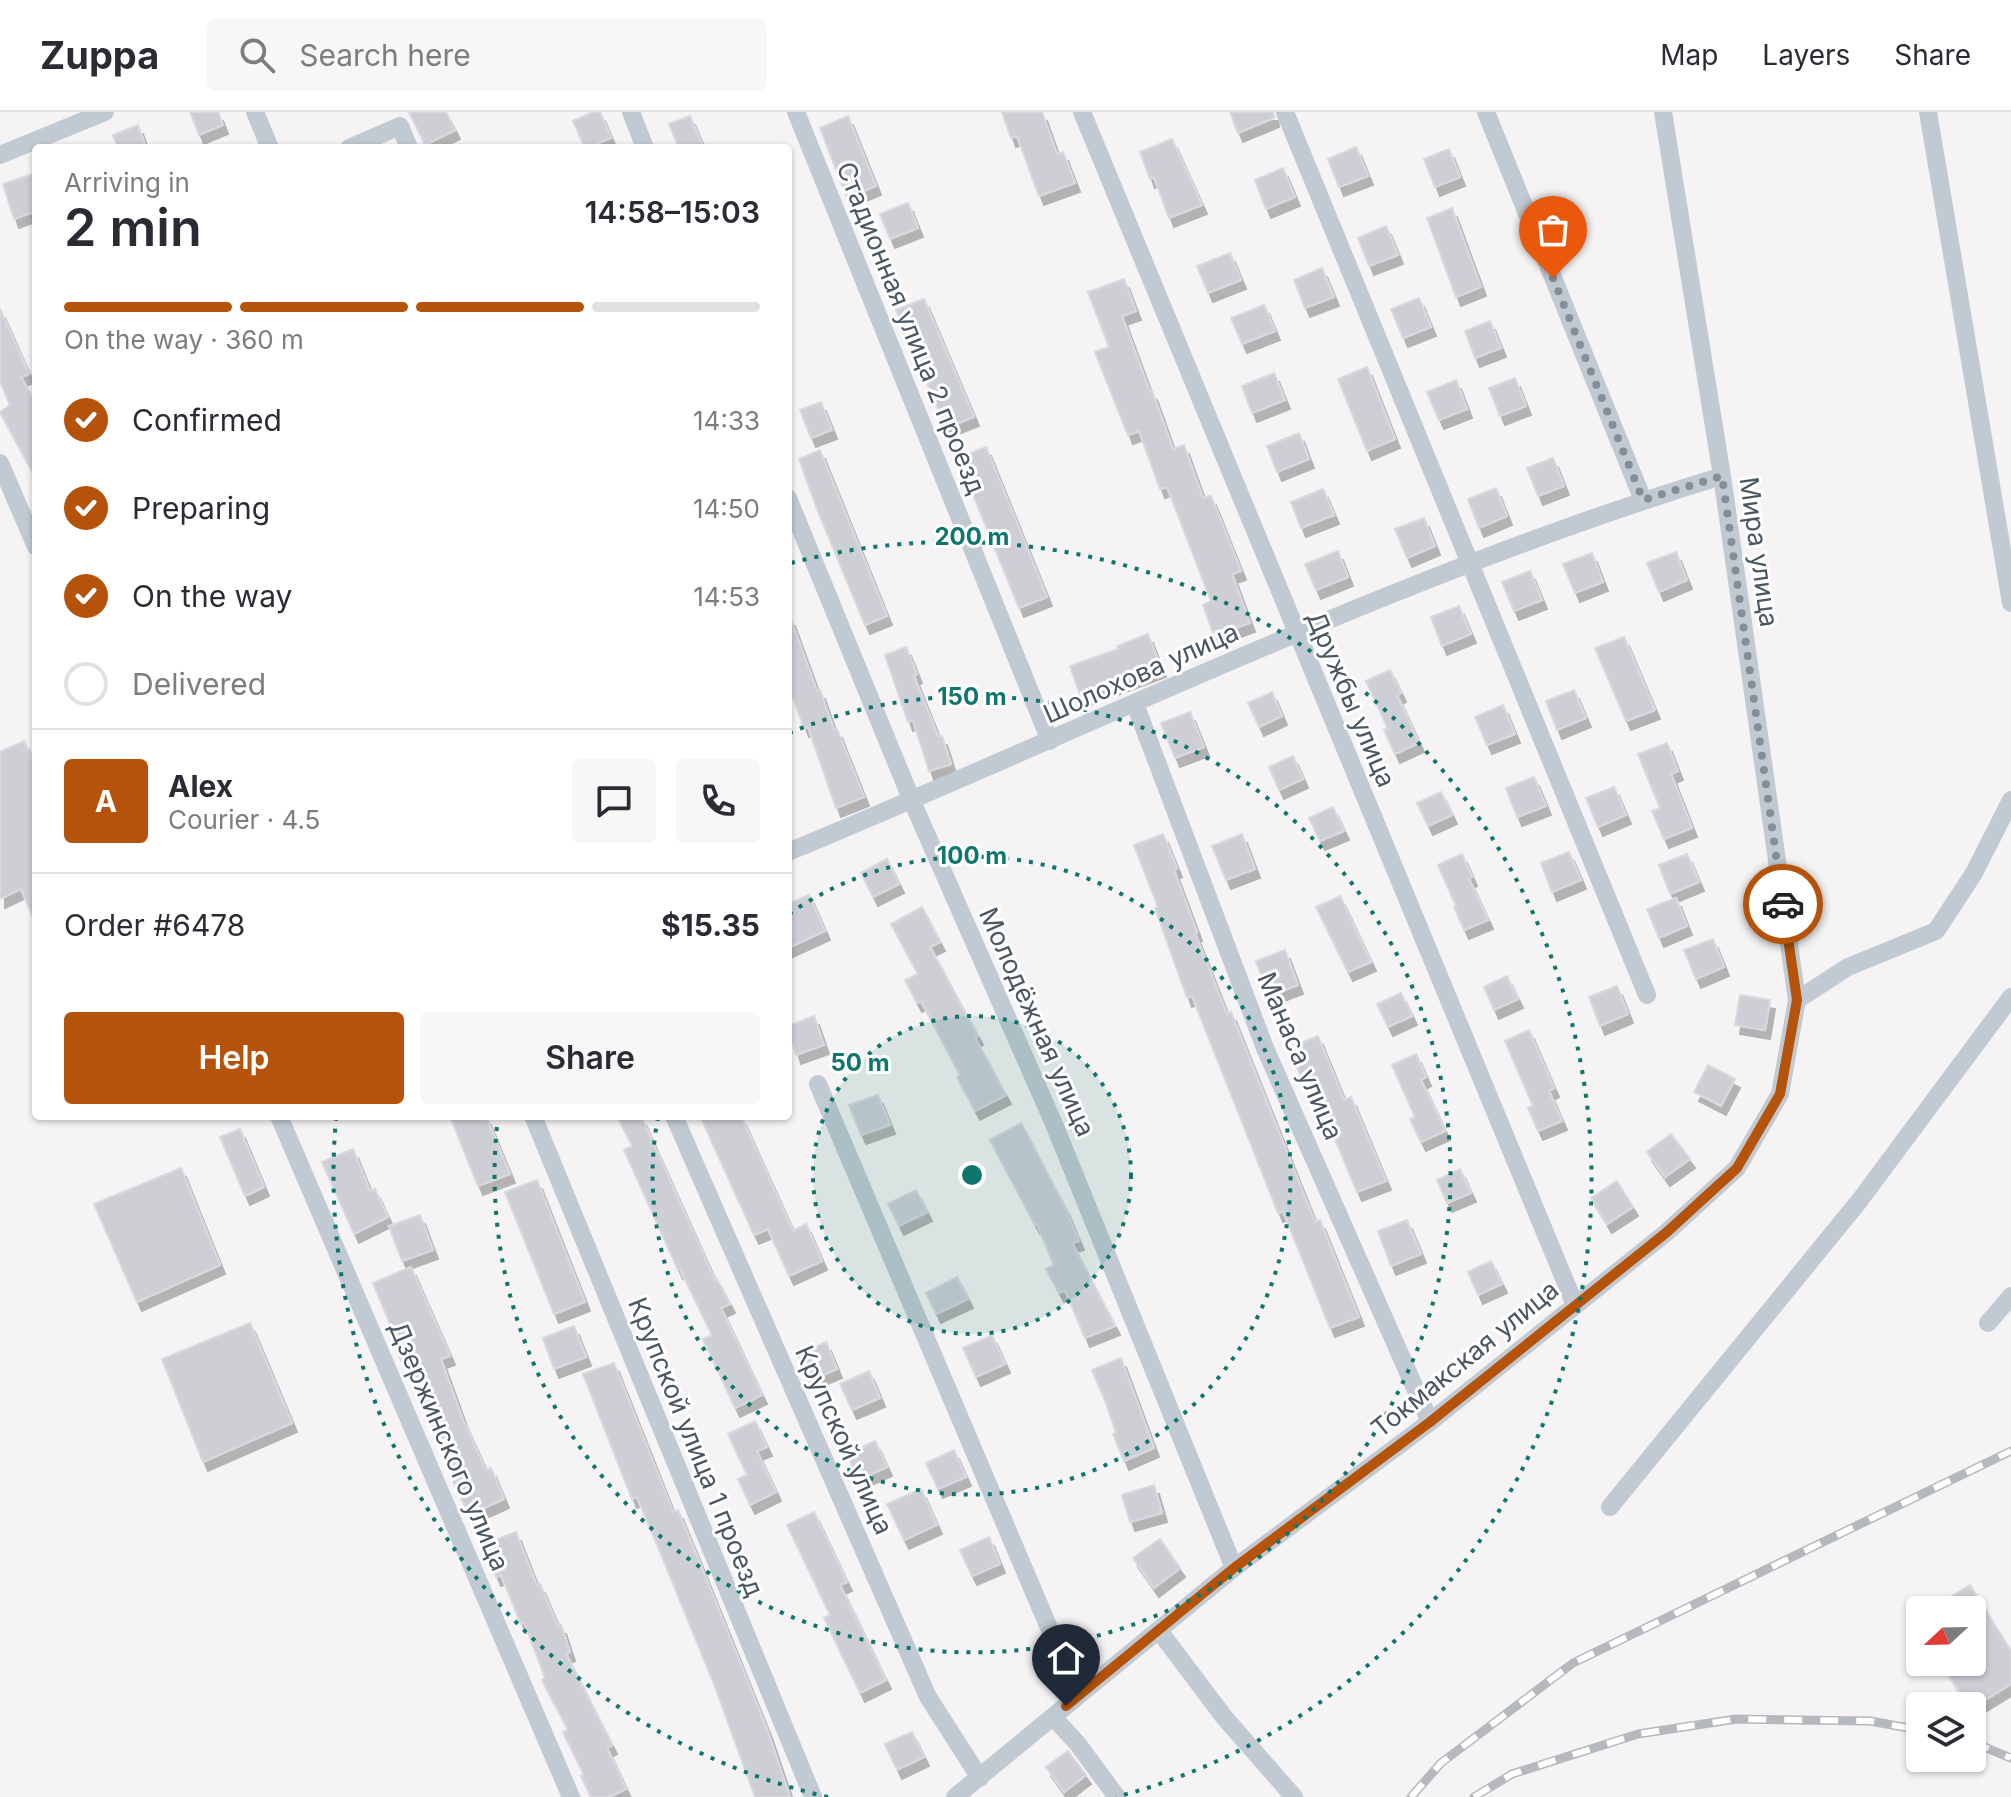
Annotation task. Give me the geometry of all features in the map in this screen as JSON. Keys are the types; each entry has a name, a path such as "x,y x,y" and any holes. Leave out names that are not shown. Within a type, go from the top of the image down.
{"street":[{"path":"0,155 105,112"},
{"path":"255,112 268,144"},
{"path":"631,112 643,144"},
{"name":"Стадионная улица 2 проезд","path":"796,112 1050,741"},
{"name":"Дружбы улица","path":"1082,112 1575,1305"},
{"path":"1285,112 1647,995"},
{"path":"1486,112 1643,500"},
{"name":"Мира улица","path":"1663,112 1722,476 1797,1000"},
{"path":"1928,112 2011,603"},
{"path":"358,144 400,126 407,144"},
{"path":"0,463 32,538"},
{"name":"Шолохова улица","path":"792,850 1471,561 1643,500 1722,476"},
{"name":"Молодёжная улица","path":"792,508 912,801 1054,1124 1234,1568"},
{"name":"Манаса улица","path":"1135,704 1265,1048 1430,1422"},
{"path":"1797,1000 1848,967 1936,931 1974,873 2011,800"},
{"path":"1610,1507 1860,1200 2011,997"},
{"name":"Токмакская улица","path":"955,1797 1160,1632 1234,1568 1430,1422 1667,1232 1737,1168 1780,1094 1797,1000"},
{"path":"818,1084 1078,1696"},
{"name":"Дзержинского улица","path":"281,1120 571,1797"},
{"name":"Крупской улица 1 проезд","path":"535,1120 813,1797"},
{"name":"Крупской улица","path":"676,1120 928,1697 980,1778"},
{"path":"1988,1323 2011,1296"},
{"path":"1160,1632 1224,1717 1294,1797"},
{"path":"1053,1717 1077,1743 1117,1797"}],"building":[{"path":"190,112 218,112 223,125 199,135"},
{"path":"409,112 446,112 455,130 425,144"},
{"path":"600,112 611,138 595,144 583,144 573,121"},
{"path":"1002,112 1042,112 1057,154 1063,152 1075,183 1039,196 1017,136 1011,138"},
{"path":"1230,112 1273,112 1274,118 1238,133"},
{"path":"690,116 702,144 677,144 669,124"},
{"path":"848,116 876,186 847,198 820,128"},
{"path":"138,125 145,144 116,144 113,135"},
{"path":"1172,139 1202,205 1169,218 1154,177 1150,179 1140,152"},
{"path":"1356,147 1368,176 1339,187 1328,159"},
{"path":"1449,149 1460,177 1435,187 1424,159"},
{"path":"1283,168 1295,197 1266,209 1255,180"},
{"path":"32,174 32,212 14,219 3,184"},
{"path":"908,203 918,228 890,239 880,214"},
{"path":"1452,208 1481,287 1456,297 1427,218"},
{"path":"1386,226 1398,255 1369,266 1358,238"},
{"path":"1230,253 1241,280 1208,293 1197,266"},
{"path":"1322,268 1334,297 1305,308 1294,280"},
{"path":"1124,279 1136,311 1122,316 1150,392 1173,449 1184,445 1203,498 1211,496 1241,571 1232,574 1250,623 1214,636 1203,605 1211,601 1167,487 1160,489 1139,431 1128,435 1095,352 1109,347 1088,292"},
{"path":"1419,298 1431,327 1403,338 1391,309"},
{"path":"924,299 974,417 946,428 896,310"},
{"path":"1264,305 1275,331 1242,344 1231,318"},
{"path":"0,309 29,374 21,377 32,398 32,472 0,412 10,405 0,381"},
{"path":"1490,321 1501,348 1475,358 1465,331"},
{"path":"1367,367 1395,439 1367,451 1338,379"},
{"path":"1274,373 1285,400 1252,413 1242,386"},
{"path":"1515,378 1526,406 1500,416 1489,388"},
{"path":"1456,380 1467,409 1439,420 1427,392"},
{"path":"821,402 832,430 811,438 800,410"},
{"path":"1299,433 1309,459 1277,472 1267,446"},
{"path":"986,447 1047,597 1019,608 958,458"},
{"path":"820,450 887,616 865,625 799,459"},
{"path":"1553,458 1564,486 1538,496 1527,468"},
{"path":"1496,488 1507,516 1479,528 1468,499"},
{"path":"1323,489 1334,515 1301,528 1291,502"},
{"path":"1424,518 1435,546 1407,558 1395,529"},
{"path":"1338,551 1348,577 1316,590 1305,564"},
{"path":"1676,552 1687,580 1659,592 1647,563"},
{"path":"1592,553 1603,582 1575,593 1563,564"},
{"path":"1530,571 1542,600 1514,611 1502,582"},
{"path":"1459,606 1471,634 1442,646 1431,617"},
{"path":"792,622 817,691 820,690 864,797 836,808 808,727 804,728 792,695"},
{"path":"1148,634 1161,668 1081,698 1070,666 1118,649 1117,646"},
{"path":"1624,637 1655,710 1626,721 1595,648"},
{"path":"906,647 917,674 914,676 938,736 942,736 951,764 929,771 913,720 908,722 885,655"},
{"path":"1390,670 1401,693 1397,695 1419,743 1395,754 1384,730 1388,729 1366,681"},
{"path":"1574,690 1586,718 1557,730 1546,701"},
{"path":"1272,692 1282,716 1259,727 1248,703"},
{"path":"1503,705 1515,734 1487,745 1475,717"},
{"path":"1190,712 1204,747 1175,758 1161,723"},
{"path":"24,741 32,759 32,915 21,889 0,899 0,752"},
{"path":"1667,743 1678,771 1671,774 1692,828 1664,839 1652,811 1660,808 1638,754"},
{"path":"1293,756 1303,779 1279,790 1269,767"},
{"path":"1534,777 1546,806 1517,817 1506,788"},
{"path":"1614,787 1626,815 1598,827 1586,798"},
{"path":"1441,792 1452,815 1428,826 1417,803"},
{"path":"1333,807 1344,831 1320,841 1309,818"},
{"path":"1163,834 1177,868 1174,870 1195,933 1227,1014 1231,1012 1315,1222 1320,1220 1359,1317 1330,1328 1283,1211 1278,1213 1192,996 1187,998 1155,908 1158,907 1134,845"},
{"path":"1242,834 1255,869 1226,880 1212,846"},
{"path":"1569,852 1581,880 1552,892 1541,863"},
{"path":"1462,854 1472,877 1469,879 1488,920 1464,930 1438,865"},
{"path":"1687,854 1699,882 1670,894 1659,865"},
{"path":"887,859 899,884 873,897 861,873"},
{"path":"809,895 825,931 792,946 792,902"},
{"path":"1340,896 1371,962 1348,972 1316,907"},
{"path":"1676,898 1687,926 1659,938 1647,909"},
{"path":"922,907 940,942 930,947 1006,1095 975,1111 921,1001 917,1003 905,980 918,974 891,924"},
{"path":"1713,939 1724,967 1696,979 1684,950"},
{"path":"1285,950 1298,985 1269,996 1256,961"},
{"path":"1507,976 1518,999 1494,1010 1484,987"},
{"path":"1617,986 1628,1014 1600,1026 1589,997"},
{"path":"1401,993 1412,1016 1388,1027 1377,1004"},
{"path":"1740,995 1770,1000 1765,1030 1735,1025"},
{"path":"814,1016 824,1045 796,1055 792,1024"},
{"path":"1529,1030 1554,1088 1549,1091 1562,1121 1538,1131 1528,1108 1533,1106 1505,1041"},
{"path":"1318,1036 1344,1100 1351,1097 1386,1181 1357,1192 1310,1079 1303,1082 1289,1047"},
{"path":"1416,1054 1426,1077 1421,1080 1445,1131 1421,1142 1410,1119 1415,1117 1392,1065"},
{"path":"1708,1065 1735,1079 1721,1106 1694,1092"},
{"path":"878,1095 890,1125 861,1135 849,1105"},
{"path":"452,1120 488,1120 510,1174 478,1186"},
{"path":"619,1120 643,1120 715,1280 730,1304 721,1308 762,1395 735,1408 703,1339 712,1335 678,1270 624,1150 632,1146"},
{"path":"702,1120 743,1120 793,1231 806,1224 822,1261 789,1276 768,1229 754,1235"},
{"path":"1021,1123 1065,1208 1079,1241 1072,1243 1115,1326 1085,1338 1065,1290 1059,1293 1046,1269 1054,1265 1037,1224 990,1140"},
{"path":"240,1129 264,1187 245,1196 220,1137"},
{"path":"1671,1134 1690,1159 1665,1177 1647,1152"},
{"path":"353,1149 370,1191 375,1189 388,1217 354,1234 322,1162"},
{"path":"181,1168 220,1265 137,1302 94,1204"},
{"path":"1460,1169 1471,1193 1447,1203 1437,1180"},
{"path":"537,1180 585,1302 554,1314 505,1192"},
{"path":"1617,1181 1633,1207 1607,1224 1591,1198"},
{"path":"916,1190 927,1212 899,1226 888,1204"},
{"path":"420,1215 433,1250 402,1261 389,1226"},
{"path":"1407,1220 1421,1254 1391,1266 1378,1231"},
{"path":"1491,1261 1502,1284 1478,1295 1468,1272"},
{"path":"411,1267 450,1356 441,1359 463,1420 486,1470 491,1468 504,1499 469,1515 411,1369 406,1371 391,1338 395,1336 373,1283"},
{"path":"957,1277 968,1299 936,1314 926,1293"},
{"path":"250,1323 292,1423 203,1462 162,1359"},
{"path":"574,1326 586,1357 554,1369 543,1338"},
{"path":"992,1335 1005,1364 976,1377 963,1348"},
{"path":"826,1342 837,1369 809,1381 798,1355"},
{"path":"1121,1358 1154,1448 1124,1461 1092,1370"},
{"path":"614,1363 673,1512 678,1510 697,1556 767,1729 790,1797 755,1797 714,1684 660,1552 637,1497 632,1499 583,1374"},
{"path":"869,1371 880,1398 852,1410 840,1384"},
{"path":"755,1421 767,1447 757,1451 776,1492 750,1505 738,1479 747,1475 728,1434"},
{"path":"875,1441 887,1467 858,1480 847,1454"},
{"path":"954,1450 966,1477 938,1489 926,1463"},
{"path":"1154,1485 1162,1513 1130,1522 1122,1495"},
{"path":"921,1489 937,1525 904,1540 887,1504"},
{"path":"814,1512 847,1582 840,1585 886,1680 860,1693 824,1618 830,1615 787,1525"},
{"path":"516,1532 537,1586 540,1584 558,1626 561,1625 570,1652 566,1654 612,1745 607,1748 626,1789 609,1797 591,1797 563,1732 568,1730 542,1680 545,1678 524,1622 521,1624 501,1575 496,1577 483,1545"},
{"path":"989,1537 1000,1564 972,1576 960,1550"},
{"path":"1160,1539 1180,1568 1154,1588 1133,1558"},
{"path":"1970,1585 1977,1596 1952,1596"},
{"path":"1986,1611 2011,1651 2011,1684 1986,1699 1986,1692 1959,1692 1950,1676 1986,1676"},
{"path":"912,1732 924,1757 897,1770 885,1744"},
{"path":"1068,1751 1086,1775 1064,1792 1046,1767"}],"railway":[{"path":"1411,1797 1441,1763 1573,1663 2011,1451"},
{"path":"1474,1797 1512,1774 1638,1734 1736,1719 1870,1721 1906,1727"},
{"path":"1986,1748 2011,1758"}],"way so far":[{"path":"1553,278 1643,500 1722,476 1783,904"}],"route":[{"path":"1066,1706 1160,1632 1234,1568 1430,1422 1667,1232 1737,1168 1780,1094 1797,1000 1783,904"}]}
